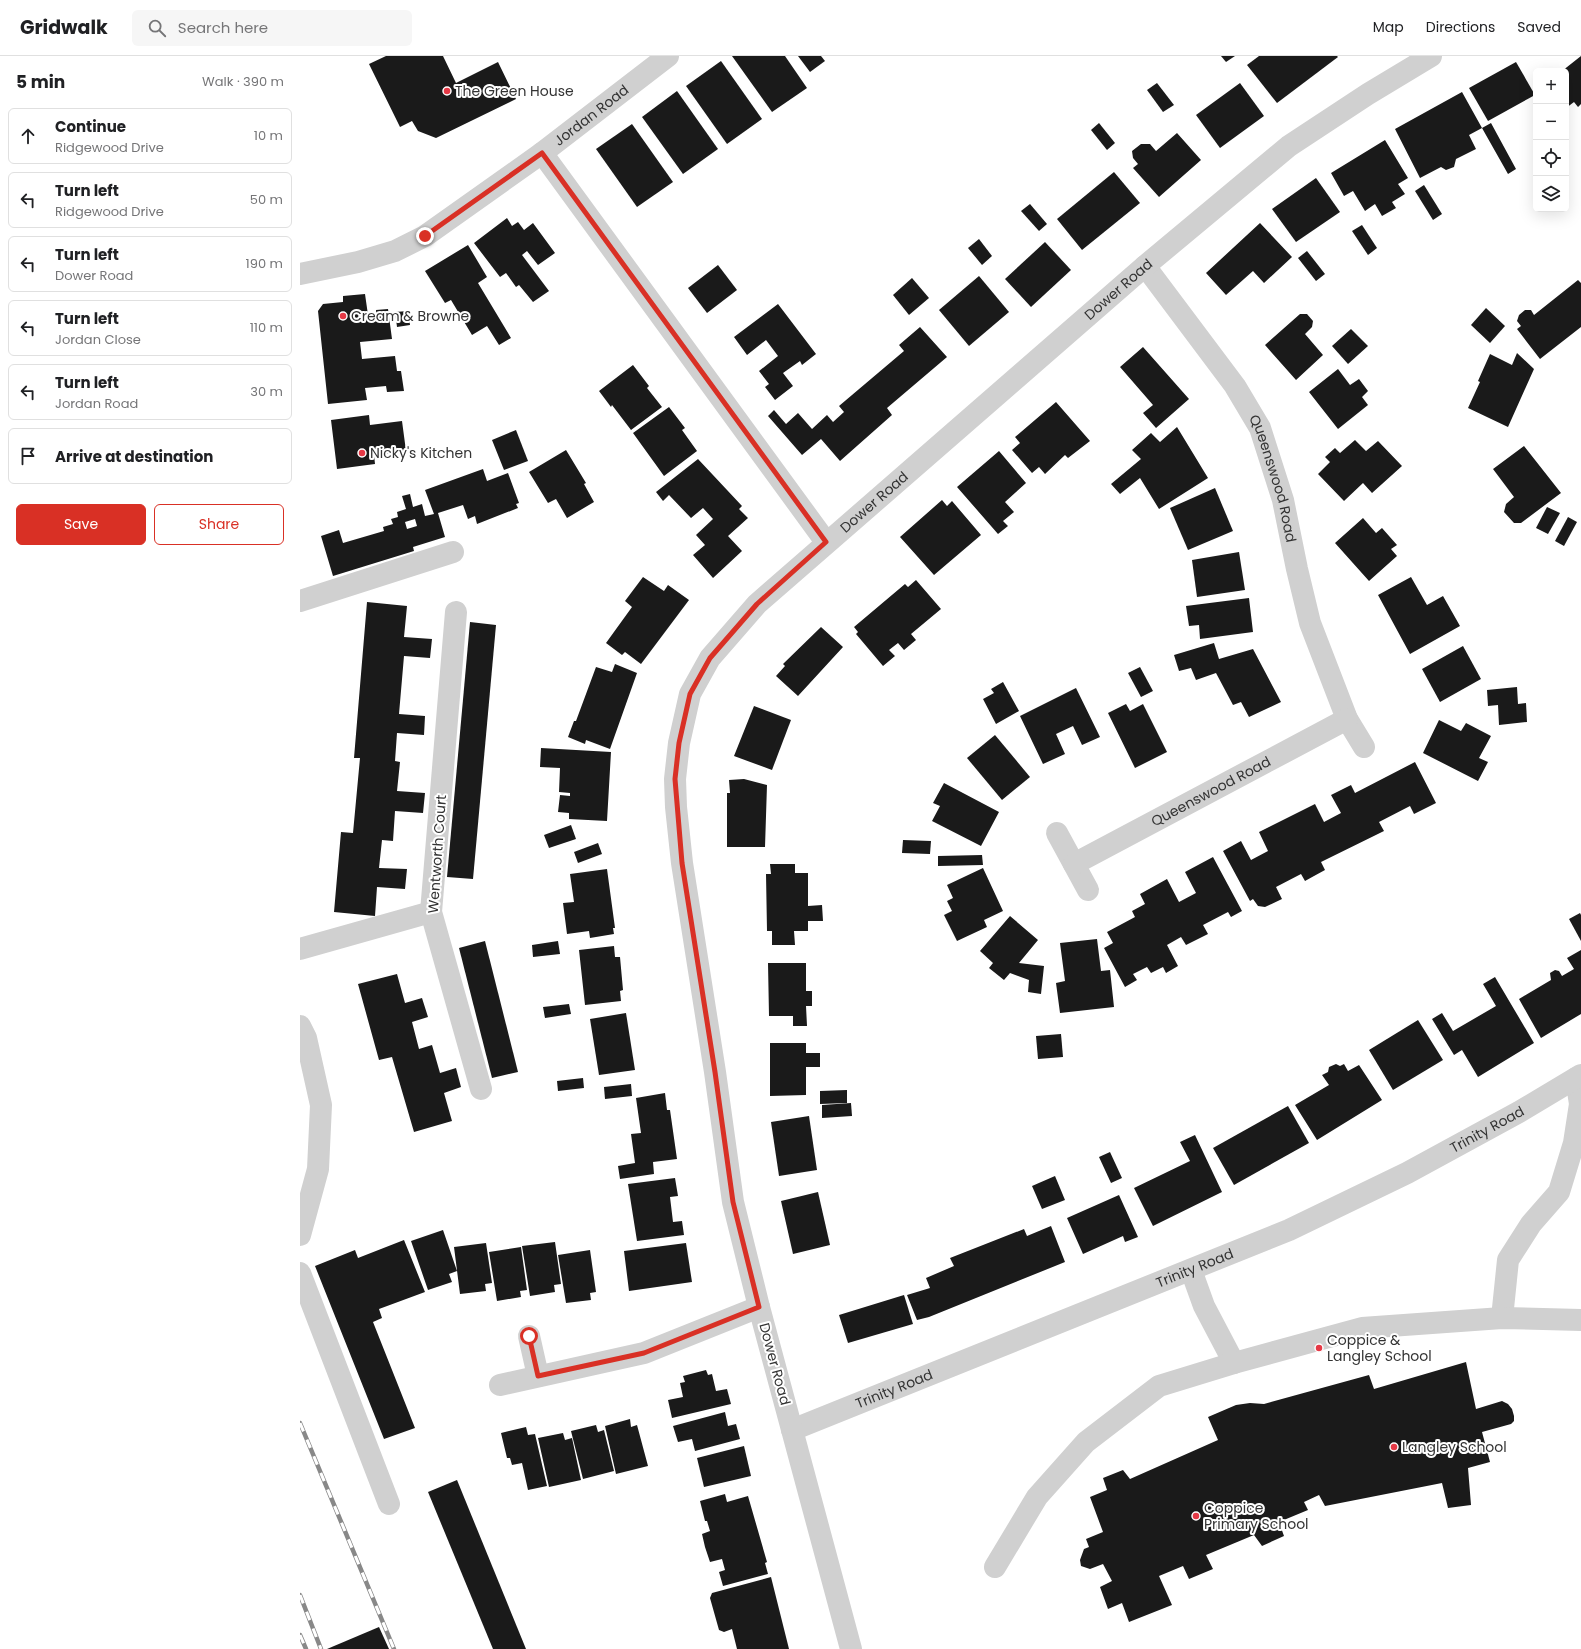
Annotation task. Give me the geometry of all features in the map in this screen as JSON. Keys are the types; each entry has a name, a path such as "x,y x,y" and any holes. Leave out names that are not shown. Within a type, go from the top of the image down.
{"street":[{"name":"Jordan Road","path":"300,274 358,262 388,253 419,239 542,153 668,56"},
{"name":"Dower Road","path":"851,1649 759,1307 733,1202 715,1072 682,863 675,779 679,743 690,694 710,658 757,604 826,542 1145,266 1289,146 1368,94 1431,56"},
{"path":"542,153 826,542"},
{"name":"Queenswood Road","path":"1145,266 1236,386 1260,428 1283,500 1310,623 1347,719 1364,747"},
{"path":"300,601 453,552"},
{"name":"Wentworth Court","path":"456,612 430,912 481,1089"},
{"name":"Queenswood Road","path":"1074,864 1347,719"},
{"path":"1057,833 1088,890"},
{"path":"300,949 430,912"},
{"path":"300,1026 306,1038 321,1105 318,1169 300,1235"},
{"path":"1502,1318 1508,1260 1531,1224 1559,1192 1574,1143 1580,1104 1579,1076"},
{"name":"Trinity Road","path":"792,1430 1289,1230 1407,1173 1519,1112 1579,1076"},
{"path":"1191,1270 1204,1306 1234,1363"},
{"path":"300,1274 389,1504"},
{"path":"500,1385 644,1353 759,1307"},
{"path":"995,1567 1037,1497 1086,1442 1160,1386 1234,1363 1362,1328 1502,1318 1581,1320"},
{"path":"529,1336 538,1376"}],"building":[{"name":"The Green House","path":"386,56 443,56 456,83 498,62 516,99 436,138 418,131 412,121 400,127 369,64"},
{"path":"732,56 785,56 807,88 772,112"},
{"path":"798,56 821,56 825,61 810,72"},
{"path":"1221,56 1235,56 1226,62"},
{"path":"1259,56 1338,57 1277,103 1247,65"},
{"path":"1581,56 1581,104 1578,107 1574,102 1569,106 1569,68 1566,68"},
{"path":"721,61 762,119 727,144 686,86"},
{"path":"1516,62 1533,92 1533,96 1488,121 1469,88"},
{"path":"1157,83 1174,105 1163,112 1147,90"},
{"path":"1240,83 1264,116 1220,148 1196,115"},
{"path":"677,91 718,149 683,174 642,117"},
{"path":"1462,92 1482,128 1469,135 1476,149 1456,159 1454,167 1446,170 1441,167 1420,178 1395,129"},
{"path":"1099,123 1115,143 1107,150 1091,130"},
{"path":"1491,123 1516,169 1508,174 1482,128"},
{"path":"632,124 673,182 637,207 596,149"},
{"path":"1177,133 1201,160 1159,197 1133,168 1138,164 1133,158 1132,151 1141,144 1150,144 1156,151"},
{"path":"1385,140 1408,178 1398,184 1405,194 1392,202 1396,208 1382,216 1375,204 1365,211 1353,191 1344,196 1331,173"},
{"path":"1114,172 1140,203 1082,250 1057,219"},
{"path":"1316,178 1340,212 1296,242 1272,209"},
{"path":"1424,185 1442,214 1433,220 1415,191"},
{"path":"1030,204 1047,224 1039,231 1021,211"},
{"path":"507,218 512,226 518,222 524,230 533,223 555,253 538,265 527,251 522,255 549,291 533,302 519,285 516,287 506,273 500,277 474,243"},
{"path":"1260,223 1292,257 1264,283 1253,271 1226,295 1206,273"},
{"path":"1362,225 1377,248 1368,255 1352,231"},
{"path":"979,239 992,256 982,265 968,248"},
{"path":"1045,242 1071,270 1031,307 1005,279"},
{"path":"468,245 487,277 478,283 511,338 499,345 487,326 472,335 451,300 445,303 425,271"},
{"path":"1307,251 1325,274 1316,281 1298,258"},
{"path":"718,265 737,290 707,313 688,288"},
{"path":"979,276 1009,312 969,346 939,310"},
{"path":"912,278 929,298 909,315 893,295"},
{"path":"1578,280 1581,283 1581,327 1540,359 1517,329 1521,326 1517,321 1519,315 1525,310 1531,310 1534,315"},
{"path":"365,294 369,322 377,321 376,310 388,309 392,339 360,342 362,359 395,356 397,371 401,371 404,391 387,392 386,386 365,388 367,400 328,404 318,311 323,304 343,302 343,296"},
{"path":"778,304 816,354 802,365 800,361 783,373 793,386 775,400 765,387 769,384 759,371 778,356 766,340 747,355 734,337"},
{"path":"1486,308 1505,326 1490,343 1471,325"},
{"path":"408,311 410,325 397,327 395,312"},
{"path":"1300,314 1307,314 1313,321 1312,327 1305,334 1323,355 1296,380 1265,345"},
{"path":"920,327 947,357 887,408 892,415 840,461 821,439 802,455 768,416 774,410 786,424 798,413 812,429 827,415 833,422 844,412 839,406 904,351 899,345"},
{"path":"1351,329 1368,346 1348,364 1332,346"},
{"path":"1143,347 1189,399 1156,428 1143,413 1153,405 1120,367"},
{"path":"1517,353 1534,369 1508,427 1468,408 1480,382 1478,381 1490,354 1512,365"},
{"path":"633,365 649,386 647,388 662,407 631,430 599,391"},
{"path":"1338,369 1350,385 1359,379 1368,391 1362,397 1368,405 1338,429 1309,392"},
{"path":"1056,402 1090,441 1068,458 1065,455 1045,474 1039,467 1032,473 1012,450 1020,443 1015,437"},
{"path":"669,407 685,428 682,430 697,451 664,476 633,433"},
{"path":"369,415 370,425 402,421 406,451 374,455 375,464 337,469 331,420"},
{"path":"1177,427 1208,478 1159,509 1140,478 1120,494 1111,484 1141,459 1132,450 1151,433 1160,442"},
{"path":"516,430 528,461 504,470 492,440"},
{"path":"1355,440 1366,451 1378,441 1402,466 1372,493 1363,483 1344,501 1318,474 1330,462 1325,457 1335,448 1340,453"},
{"path":"1524,446 1561,493 1521,523 1514,523 1504,512 1506,504 1514,497 1493,469"},
{"path":"566,450 586,483 584,484 594,502 567,518 556,499 548,503 529,472"},
{"path":"999,451 1026,483 1005,502 1014,512 1003,521 1008,526 998,534 957,487"},
{"path":"698,459 742,506 739,509 748,518 728,536 742,551 713,578 693,555 705,545 696,535 713,519 703,508 691,518 669,495 663,501 656,492"},
{"path":"483,469 487,481 508,473 519,503 516,504 518,508 477,524 475,516 468,519 463,505 438,513 445,537 413,547 414,551 333,576 321,536 339,530 343,543 384,531 383,527 393,524 391,519 398,517 397,512 406,509 402,496 410,494 413,507 422,504 425,516 434,514 425,490","holes":["415,519 417,526 407,529 405,522"]},
{"path":"1215,488 1233,531 1188,550 1170,508"},
{"path":"942,500 947,506 952,501 981,535 934,575 900,537"},
{"path":"1547,507 1560,513 1548,534 1536,528"},
{"path":"1568,517 1577,522 1564,546 1555,541"},
{"path":"1363,518 1376,533 1382,528 1397,545 1391,549 1397,556 1369,581 1335,543"},
{"path":"1239,552 1245,590 1197,597 1192,560"},
{"path":"643,577 664,591 668,585 689,600 641,664 625,652 622,655 606,643 632,607 625,601"},
{"path":"1411,577 1427,605 1443,596 1460,626 1410,654 1378,595"},
{"path":"916,580 941,609 911,634 916,640 904,650 898,643 889,650 895,656 883,666 856,634 858,632 854,627 905,584 908,587"},
{"path":"1249,598 1253,632 1200,639 1199,625 1189,626 1186,606"},
{"path":"367,602 407,606 404,637 432,639 430,658 404,656 399,714 425,716 424,735 397,733 395,761 400,762 397,791 425,793 423,813 395,811 393,841 382,840 379,868 407,869 405,889 377,887 375,916 334,912 341,832 353,833 360,758 354,758"},
{"path":"470,622 496,625 473,879 447,877"},
{"path":"821,627 843,647 798,696 776,676 785,666 783,664"},
{"path":"1214,643 1219,659 1253,649 1281,702 1249,717 1241,702 1233,705 1216,673 1196,680 1191,668 1179,671 1174,655"},
{"path":"1463,646 1481,679 1440,702 1422,669"},
{"path":"615,664 637,673 610,749 586,740 585,744 568,737 574,721 576,721 596,667 612,672"},
{"path":"1140,667 1153,691 1141,697 1128,673"},
{"path":"1003,682 1019,711 996,724 983,699 994,693 991,689"},
{"path":"1517,687 1518,704 1526,703 1527,722 1499,725 1498,705 1488,706 1487,690"},
{"path":"1076,688 1100,737 1082,745 1073,726 1056,734 1065,754 1043,764 1020,716"},
{"path":"1126,704 1130,711 1143,704 1167,752 1135,768 1108,713"},
{"path":"754,706 791,720 772,770 734,756"},
{"path":"1439,720 1461,731 1466,723 1491,736 1479,758 1488,762 1478,781 1423,753"},
{"path":"995,735 1030,777 1002,800 967,758"},
{"path":"541,748 611,752 607,821 569,819 569,813 558,812 560,795 570,796 570,793 559,792 560,768 540,767"},
{"path":"1415,762 1436,803 1414,814 1410,806 1379,822 1384,831 1321,862 1325,870 1305,881 1301,874 1276,887 1282,899 1265,907 1258,906 1253,899 1250,901 1223,851 1241,841 1251,860 1268,851 1259,832 1315,804 1324,822 1341,813 1331,795 1351,785 1355,793"},
{"path":"744,779 767,785 765,847 727,847 727,793 730,793 729,780"},
{"path":"944,783 999,812 981,846 932,821 940,806 933,803"},
{"path":"571,825 576,839 549,848 544,835"},
{"path":"903,840 931,841 930,854 902,853"},
{"path":"598,843 602,854 578,863 574,852"},
{"path":"982,855 983,865 938,866 938,856"},
{"path":"1213,857 1242,911 1231,917 1228,912 1203,925 1208,934 1186,945 1181,937 1167,945 1178,966 1166,973 1163,967 1151,973 1147,967 1133,974 1137,980 1125,987 1104,948 1113,943 1107,932 1135,917 1132,911 1145,904 1140,894 1167,879 1179,902 1196,893 1185,872"},
{"path":"770,864 795,864 795,873 808,873 808,906 822,905 823,921 808,921 808,931 794,931 795,945 772,945 772,931 767,931 766,874 771,874"},
{"path":"983,868 1003,911 984,920 987,927 957,941 944,915 952,911 947,901 953,898 947,885"},
{"path":"607,869 615,928 613,928 614,934 590,938 589,931 567,934 563,903 574,902 570,874"},
{"path":"1580,913 1581,915 1581,941 1569,919"},
{"path":"1010,916 1038,940 1019,963 1044,966 1041,994 1028,992 1029,980 1010,973 1004,980 989,968 993,963 980,951"},
{"path":"1097,939 1101,971 1110,970 1114,1007 1060,1013 1056,983 1065,981 1060,943"},
{"path":"485,941 518,1072 492,1078 459,948"},
{"path":"558,941 560,954 533,957 532,945"},
{"path":"614,946 615,957 620,957 623,990 620,991 621,1001 585,1005 579,950"},
{"path":"1581,950 1581,1014 1541,1038 1519,999 1551,980 1550,973 1555,970 1559,971 1562,976 1574,969 1567,958"},
{"path":"768,963 806,963 806,991 812,991 812,1006 806,1006 807,1026 793,1026 793,1016 769,1016"},
{"path":"397,974 405,1003 422,998 428,1017 412,1022 419,1049 432,1045 440,1073 456,1068 461,1087 444,1093 452,1121 414,1132 392,1057 379,1060 358,984"},
{"path":"1495,977 1534,1043 1478,1077 1462,1050 1454,1055 1432,1019 1442,1013 1453,1031 1496,1006 1483,984"},
{"path":"569,1004 571,1014 545,1018 543,1007"},
{"path":"626,1013 635,1070 599,1075 590,1019"},
{"path":"1418,1020 1443,1060 1393,1090 1369,1050"},
{"path":"1061,1034 1063,1057 1038,1059 1036,1036"},
{"path":"770,1043 806,1043 806,1053 820,1053 820,1067 806,1067 806,1095 770,1096"},
{"path":"1336,1064 1340,1066 1344,1064 1348,1071 1359,1065 1382,1100 1317,1140 1295,1105 1329,1085 1322,1075 1328,1072 1329,1067"},
{"path":"583,1078 584,1088 558,1091 557,1081"},
{"path":"631,1084 632,1096 605,1099 604,1087"},
{"path":"847,1090 847,1103 820,1104 820,1091"},
{"path":"665,1093 667,1110 670,1110 677,1159 653,1162 654,1174 620,1179 618,1166 635,1163 631,1134 641,1133 636,1098"},
{"path":"851,1103 852,1116 822,1118 822,1105"},
{"path":"1288,1106 1309,1143 1234,1185 1213,1148"},
{"path":"809,1116 817,1170 779,1176 771,1122"},
{"path":"1195,1135 1222,1192 1153,1226 1134,1188 1190,1161 1180,1142"},
{"path":"1110,1152 1122,1178 1111,1183 1099,1157"},
{"path":"1055,1176 1065,1200 1042,1209 1032,1186"},
{"path":"675,1178 678,1196 670,1197 673,1222 682,1221 684,1235 637,1241 628,1184"},
{"path":"818,1192 830,1245 793,1254 781,1201"},
{"path":"1119,1195 1138,1237 1125,1242 1123,1236 1083,1254 1067,1218"},
{"path":"1051,1226 1065,1262 929,1317 917,1320 907,1295 930,1288 926,1278 954,1266 950,1258 1024,1229 1027,1236"},
{"path":"443,1230 457,1271 449,1274 452,1282 428,1290 411,1241"},
{"path":"404,1240 425,1292 379,1309 382,1318 373,1322 415,1428 384,1439 315,1266 355,1250 358,1258"},
{"path":"555,1242 561,1284 554,1285 555,1292 530,1296 522,1246"},
{"path":"486,1243 492,1283 485,1284 486,1291 460,1294 454,1247"},
{"path":"686,1243 692,1282 629,1291 624,1251"},
{"path":"521,1247 527,1290 520,1291 521,1297 497,1301 489,1252"},
{"path":"590,1250 596,1292 590,1293 591,1300 566,1303 558,1255"},
{"path":"904,1295 913,1324 848,1343 839,1315"},
{"path":"1466,1362 1476,1409 1502,1401 1508,1404 1512,1409 1514,1416 1514,1421 1511,1424 1482,1432 1490,1462 1468,1468 1471,1505 1448,1508 1442,1483 1325,1506 1319,1495 1304,1502 1308,1510 1279,1522 1284,1536 1262,1546 1254,1535 1206,1555 1213,1569 1189,1579 1183,1566 1159,1576 1172,1605 1129,1622 1122,1603 1108,1609 1100,1587 1112,1581 1103,1564 1090,1569 1081,1566 1080,1560 1084,1549 1089,1547 1086,1539 1103,1532 1090,1497 1107,1490 1103,1478 1123,1470 1130,1479 1218,1440 1208,1417 1236,1405 1250,1403 1264,1404 1369,1375 1374,1389"},
{"path":"706,1370 708,1375 712,1374 716,1391 727,1389 731,1404 672,1418 668,1400 683,1397 680,1383 685,1382 683,1376"},
{"path":"725,1412 728,1426 736,1424 740,1439 695,1451 692,1439 678,1442 673,1426"},
{"path":"630,1419 631,1427 637,1425 648,1466 616,1474 605,1426"},
{"path":"596,1425 598,1432 604,1430 614,1471 583,1479 571,1431"},
{"path":"526,1427 528,1435 535,1434 547,1486 528,1490 522,1463 512,1465 510,1458 507,1458 501,1433"},
{"path":"563,1433 565,1440 572,1438 581,1480 549,1487 538,1438"},
{"path":"744,1446 751,1476 704,1487 697,1458"},
{"path":"457,1480 526,1649 493,1649 428,1492"},
{"path":"725,1494 727,1502 748,1496 767,1562 765,1563 768,1574 723,1586 719,1572 725,1570 722,1559 710,1562 705,1547 702,1534 710,1531 707,1521 705,1521 700,1501"},
{"path":"771,1577 789,1649 737,1649 732,1629 724,1632 719,1630 710,1598 712,1593"},
{"path":"379,1627 389,1649 327,1649"}],"railway":[{"path":"300,1423 394,1649"},
{"path":"300,1595 321,1649"},
{"path":"300,1635 306,1649"}],"place":[{"name":"The Green House","path":"447,91"},
{"name":"Cream & Browne","path":"343,316"},
{"name":"Nicky's Kitchen","path":"362,453"},
{"name":"Coppice & Langley School","path":"1319,1348"},
{"name":"Langley School","path":"1394,1447"},
{"name":"Coppice Primary School","path":"1196,1516"}],"route":[{"path":"425,236 542,153 826,542 757,604 710,658 690,694 683,720 675,779 676,807 682,863 715,1072 733,1202 759,1307 644,1353 538,1376 529,1336"}]}
